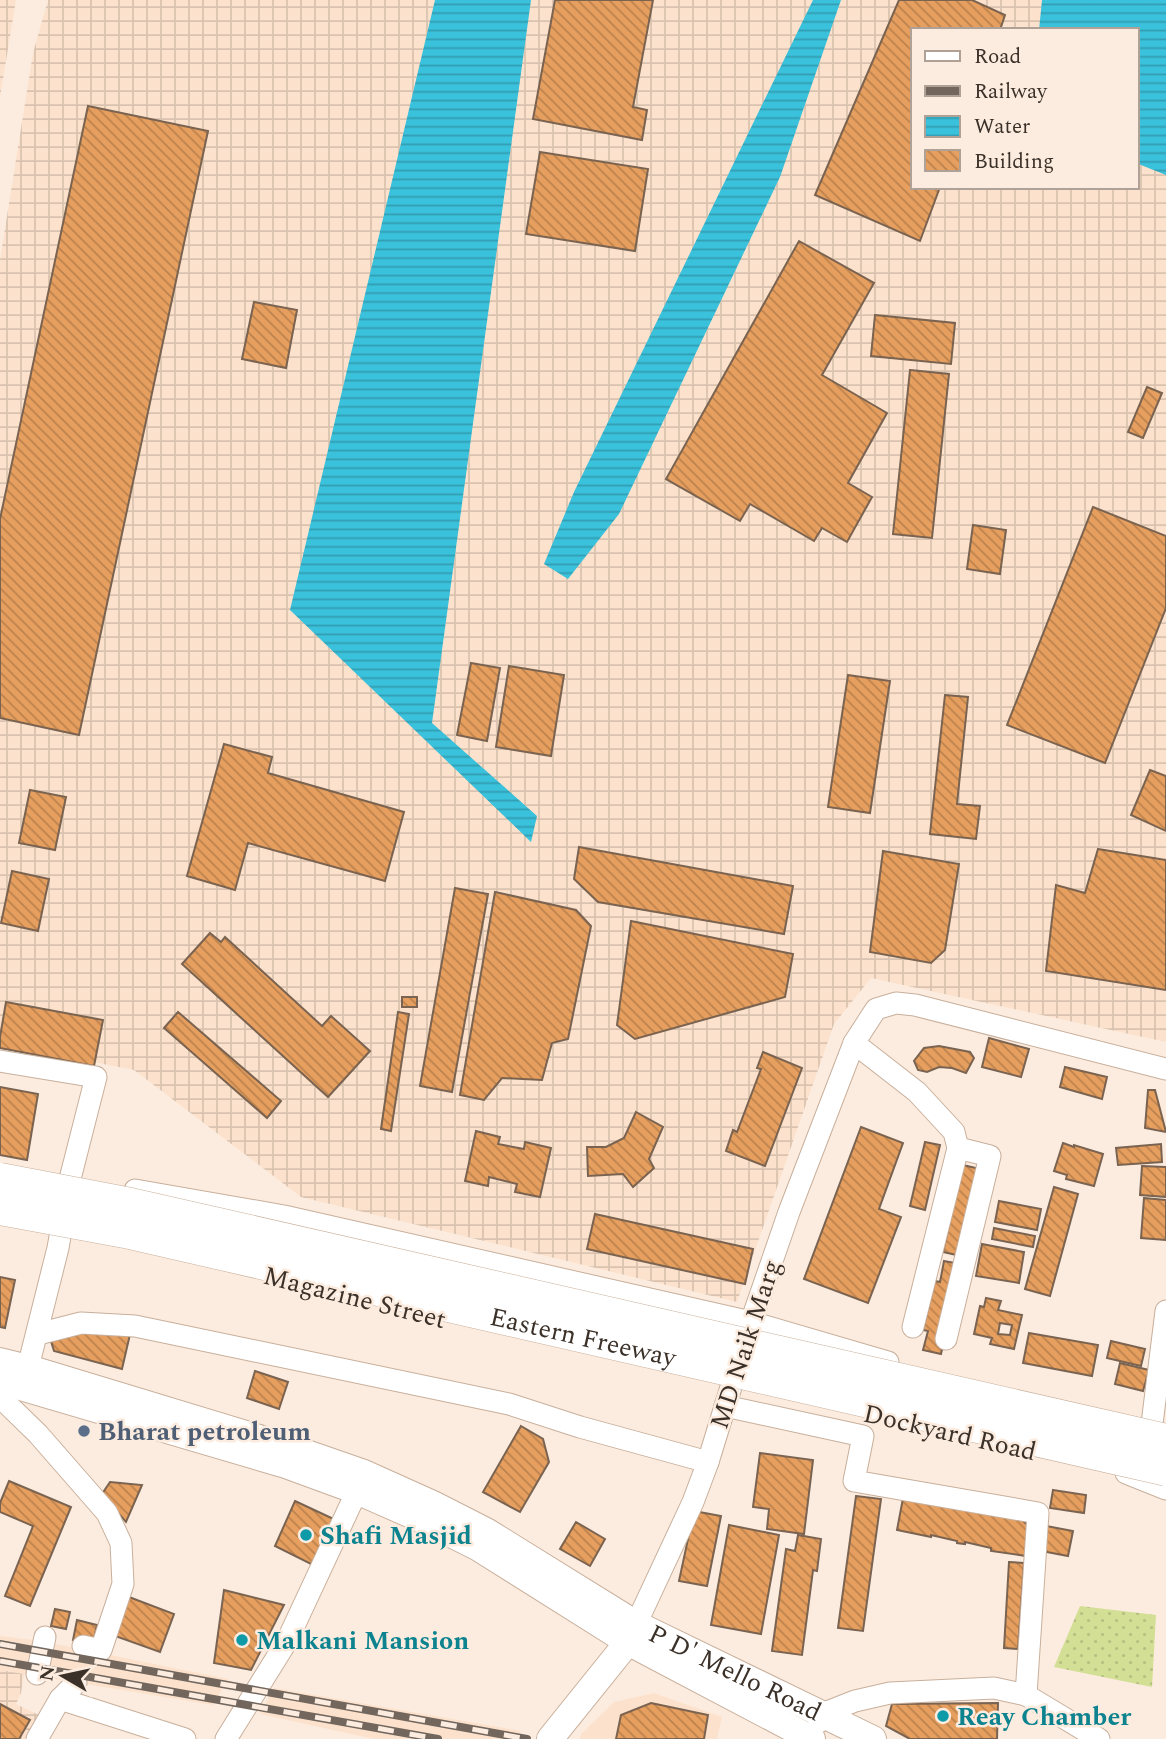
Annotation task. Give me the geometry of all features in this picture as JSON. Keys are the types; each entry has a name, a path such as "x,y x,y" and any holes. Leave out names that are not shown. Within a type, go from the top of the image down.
{"highway":[{"name":"Eastern Freeway","path":"0,1179 131,1203 1161,1431"},
{"name":"Eastern Freeway","path":"0,1209 125,1232 1166,1470"}],"main road":[{"path":"0,1361 13,1383 286,1465 357,1491 425,1521 632,1633"},
{"path":"13,1383 292,1448 364,1473 486,1531 632,1633"},
{"path":"550,1739 632,1633"},
{"name":"P D' Mello Road","path":"632,1633 816,1731 873,1739"}],"street":[{"name":"MD Naik Marg","path":"632,1633 693,1502 789,1212 854,1042 876,1009 896,1003 915,1005 1165,1074"},
{"path":"854,1042 917,1092 954,1132 958,1148 913,1327"},
{"path":"0,1061 96,1077 70,1179 58,1248 38,1334 13,1383 38,1434 107,1513 121,1543 123,1584 101,1650 83,1646"},
{"path":"946,1339 990,1156 958,1148"},
{"path":"0,1168 284,1216 751,1322"},
{"name":"Magazine Street","path":"0,1221 197,1259 466,1323 732,1382"},
{"path":"1161,1431 1166,1311"},
{"name":"Dockyard Road","path":"751,1322 920,1371 1161,1431"},
{"path":"38,1334 82,1323 135,1326 509,1404 580,1427 708,1462"},
{"name":"Dockyard Road","path":"732,1382 1126,1473 1166,1489"},
{"path":"725,1406 863,1436 854,1481 1038,1513 1026,1695"},
{"path":"226,1739 287,1641 357,1491"},
{"path":"37,1674 45,1637"},
{"path":"37,1739 60,1699 76,1683"},
{"path":"816,1731 855,1701 890,1693 994,1688 1026,1695 1099,1739"},
{"path":"60,1699 185,1739"}],"shaded area":[{"path":"0,0 16,0 0,97"},
{"path":"48,0 832,0 839,4 841,0 1166,0 1166,1042 871,978 834,1024 737,1302 301,1197 134,1070 0,1044 0,260 33,53"},
{"path":"0,1636 42,1641 228,1679 213,1705 0,1670"},
{"path":"0,1670 24,1674 16,1704 41,1716 29,1739 0,1739"},
{"path":"274,1688 521,1731 515,1739 374,1739 260,1714"},
{"path":"654,1693 722,1717 717,1739 580,1739 581,1734 614,1702"}],"green space":[{"path":"1080,1606 1156,1615 1152,1687 1054,1667"}],"water":[{"path":"435,0 531,0 432,723 537,816 531,842 290,610"},
{"path":"813,0 841,0 780,177 619,514 568,579 544,564 574,492"},
{"path":"1042,0 1166,0 1166,175 1138,164 1138,28 1039,28"}],"building":[{"path":"555,0 653,0 633,107 647,110 642,140 533,119"},
{"path":"899,0 972,0 1005,15 1001,28 911,28 911,189 939,189 920,241 815,195"},
{"path":"88,106 208,131 79,735 0,718 0,519"},
{"path":"540,152 648,169 635,251 526,234"},
{"path":"799,241 874,283 822,375 887,413 848,483 872,497 847,542 822,528 814,541 750,504 740,521 666,479"},
{"path":"254,302 297,310 286,368 242,359"},
{"path":"875,315 955,323 951,364 871,356"},
{"path":"910,370 949,374 932,538 893,534"},
{"path":"1147,387 1162,393 1143,438 1128,432"},
{"path":"1093,507 1166,536 1166,608 1105,763 1007,725"},
{"path":"973,525 1006,530 1000,574 967,569"},
{"path":"471,663 500,668 487,741 457,735"},
{"path":"509,666 564,675 551,756 496,747"},
{"path":"848,675 890,681 870,813 828,807"},
{"path":"945,695 968,697 957,804 980,806 976,839 930,834"},
{"path":"224,744 272,757 268,773 404,812 385,881 248,843 235,890 187,876"},
{"path":"1150,770 1166,776 1166,831 1131,815"},
{"path":"30,790 66,797 55,850 19,843"},
{"path":"579,847 793,886 784,934 598,902 574,879"},
{"path":"1098,849 1166,860 1166,990 1046,971 1056,885 1085,893"},
{"path":"883,851 959,864 945,950 931,963 870,952"},
{"path":"12,871 49,879 38,931 1,923"},
{"path":"455,888 488,894 452,1092 420,1086"},
{"path":"495,892 576,910 591,926 568,1039 552,1043 542,1080 502,1078 484,1100 460,1095"},
{"path":"631,921 793,954 785,997 635,1039 617,1025"},
{"path":"210,933 221,942 225,937 322,1026 331,1016 370,1051 328,1097 182,964"},
{"path":"402,997 417,997 417,1007 402,1007"},
{"path":"6,1002 103,1020 94,1066 0,1048"},
{"path":"178,1012 281,1101 267,1118 164,1028"},
{"path":"398,1012 409,1014 391,1131 381,1129"},
{"path":"989,1038 1029,1049 1021,1077 982,1067"},
{"path":"939,1046 970,1052 974,1058 966,1073 939,1067 927,1072 918,1070 914,1061 924,1048"},
{"path":"763,1052 802,1068 765,1166 726,1151 733,1130 737,1132 761,1069 757,1068"},
{"path":"1065,1067 1107,1077 1102,1099 1060,1087"},
{"path":"0,1087 38,1094 27,1160 0,1155"},
{"path":"1148,1090 1155,1090 1166,1132 1145,1128"},
{"path":"636,1112 663,1127 649,1159 654,1168 633,1187 623,1174 588,1176 587,1147 606,1147 624,1138"},
{"path":"861,1127 903,1143 879,1209 901,1217 868,1303 804,1279"},
{"path":"476,1131 500,1137 498,1144 524,1149 525,1142 551,1148 540,1197 515,1192 517,1184 489,1177 488,1186 465,1181"},
{"path":"925,1142 940,1145 925,1210 910,1206"},
{"path":"1063,1143 1103,1154 1094,1186 1066,1179 1067,1175 1054,1171"},
{"path":"1161,1144 1162,1162 1118,1165 1116,1148"},
{"path":"963,1165 980,1169 961,1256 943,1252"},
{"path":"1142,1166 1166,1167 1166,1197 1140,1195"},
{"path":"1054,1187 1078,1194 1050,1296 1025,1289"},
{"path":"1144,1198 1166,1200 1166,1240 1141,1238"},
{"path":"999,1201 1041,1209 1037,1230 995,1222"},
{"path":"595,1214 753,1249 745,1284 587,1249"},
{"path":"994,1228 1035,1236 1033,1247 992,1239"},
{"path":"982,1244 1024,1252 1019,1283 976,1276"},
{"path":"944,1261 961,1264 941,1354 923,1350 928,1331 923,1330 935,1281 940,1282"},
{"path":"0,1277 15,1280 5,1328 0,1327"},
{"path":"986,1298 1001,1301 998,1310 1022,1315 1014,1349 990,1344 992,1338 974,1334 980,1306 984,1307","holes":["1000,1323 1012,1325 1010,1335 998,1334"]},
{"path":"105,1329 131,1330 122,1369 54,1351 50,1338"},
{"path":"1029,1333 1098,1345 1092,1376 1023,1363"},
{"path":"1111,1341 1145,1349 1141,1366 1107,1358"},
{"path":"1120,1363 1149,1370 1143,1391 1115,1384"},
{"path":"255,1371 288,1382 279,1409 247,1398"},
{"path":"521,1426 543,1439 549,1462 520,1512 483,1492"},
{"path":"760,1453 813,1460 804,1534 767,1529 769,1509 753,1507"},
{"path":"9,1481 71,1507 30,1606 5,1596 33,1526 0,1512 0,1503"},
{"path":"110,1482 142,1485 126,1522 102,1494"},
{"path":"1053,1490 1086,1495 1084,1513 1050,1508"},
{"path":"904,1493 1022,1520 1032,1529 1026,1536 1026,1556 897,1530"},
{"path":"856,1496 881,1499 863,1631 838,1628"},
{"name":"Shafi Masjid","path":"295,1501 340,1522 317,1567 275,1546"},
{"path":"694,1511 721,1516 707,1586 679,1581"},
{"path":"576,1522 605,1539 590,1566 560,1549"},
{"path":"729,1525 779,1535 761,1634 711,1625"},
{"path":"1041,1525 1073,1531 1068,1556 1036,1550"},
{"path":"798,1535 821,1539 817,1571 813,1570 802,1655 772,1651 786,1549 795,1551"},
{"path":"1009,1562 1024,1563 1018,1649 1004,1648"},
{"name":"Malkani Mansion","path":"224,1590 284,1605 251,1670 214,1663"},
{"path":"129,1597 174,1614 160,1652 115,1636"},
{"path":"55,1609 70,1612 66,1629 51,1626"},
{"path":"77,1620 97,1625 93,1644 73,1640"},
{"path":"651,1703 708,1715 704,1739 616,1739 621,1715"},
{"name":"Reay Chamber","path":"998,1703 997,1739 910,1739 886,1726 892,1704"},
{"path":"0,1704 30,1720 19,1739 0,1739"}],"railway":[{"path":"0,1644 527,1739"},
{"path":"0,1661 438,1739"}],"place":[{"name":"Bharat petroleum","path":"84,1431"},
{"name":"Shafi Masjid","path":"306,1535"},
{"name":"Malkani Mansion","path":"242,1640"},
{"name":"Reay Chamber","path":"943,1716"}]}
